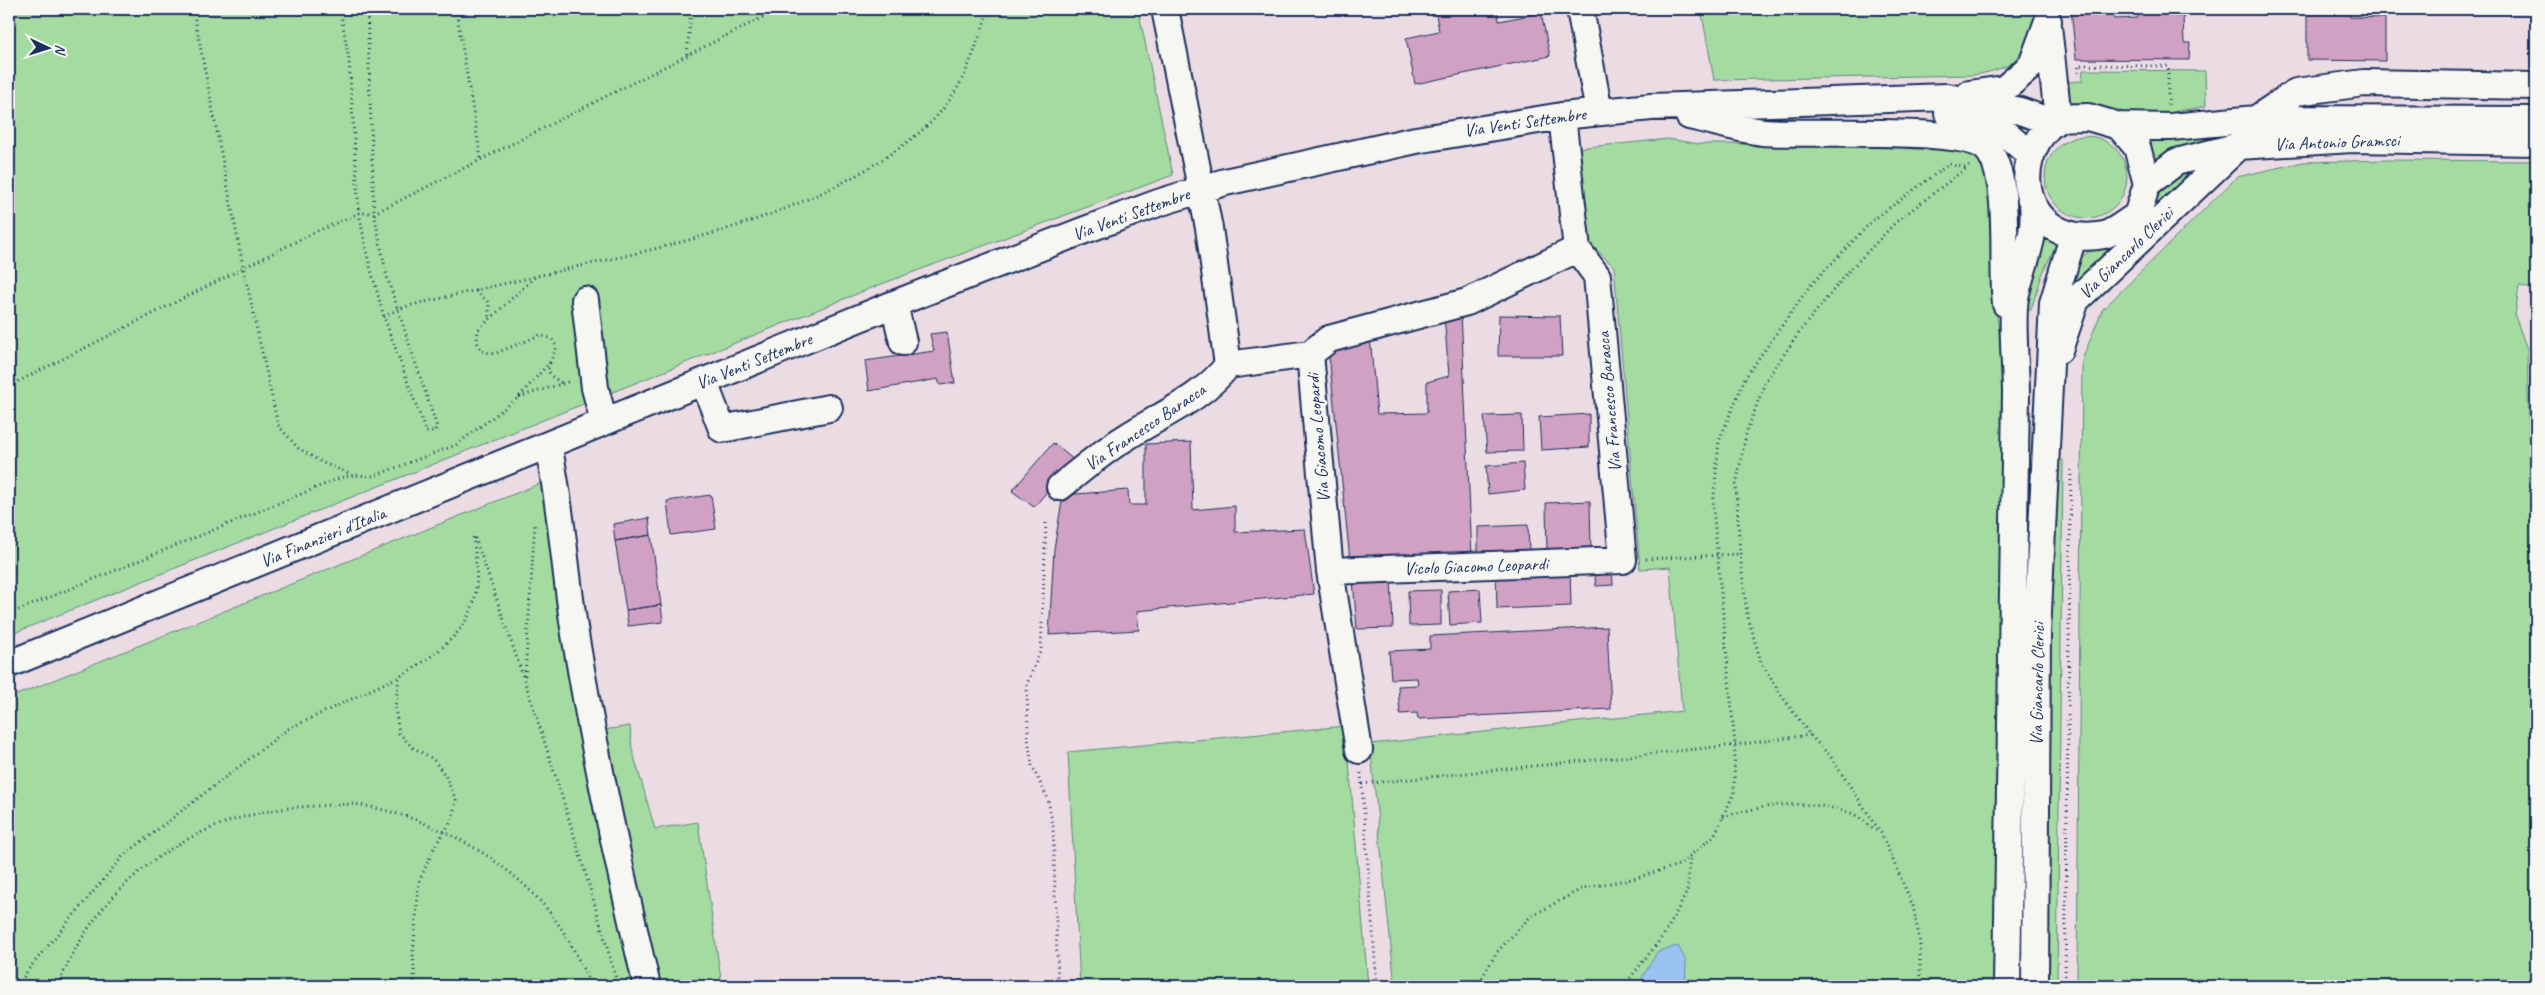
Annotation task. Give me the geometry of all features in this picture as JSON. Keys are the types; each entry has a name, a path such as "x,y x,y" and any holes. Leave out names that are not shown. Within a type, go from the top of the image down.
{"street":[{"path":"1165,9 1209,228 1228,365"},
{"path":"1580,9 1599,112"},
{"path":"1947,98 2004,89 2032,65 2047,15"},
{"path":"2047,15 2056,121"},
{"name":"Via Antonio Gramsci","path":"2256,119 2296,92 2357,84 2536,86"},
{"name":"Via Venti Settembre","path":"636,408 894,304 1086,230 1200,189 1266,172 1407,141 1562,116 1651,107 1874,99 1947,98 2020,111 2056,121"},
{"name":"Via Venti Settembre","path":"1874,99 1953,114 1998,127 2030,155"},
{"name":"Via Venti Settembre","path":"1651,107 1762,132 1942,135 1979,143 1988,150"},
{"name":"Via Francesco Baracca","path":"1562,116 1578,249 1597,276 1623,560"},
{"path":"2088,117 2120,126 2137,147 2147,184 2137,216 2105,234 2073,237 2050,227 2033,205 2026,178 2030,155 2040,136 2056,121 2088,117"},
{"name":"Via Antonio Gramsci","path":"2120,126 2171,127 2256,119 2536,120"},
{"name":"Via Antonio Gramsci","path":"2147,184 2176,162 2240,146 2352,139 2536,142"},
{"name":"Via Giancarlo Clerici","path":"2049,381 2076,300 2193,188 2240,146"},
{"name":"Via Giancarlo Clerici","path":"1988,150 1995,164 2002,192 2004,287 2016,394"},
{"name":"Via Giancarlo Clerici","path":"2008,986 2016,394 2015,301 2035,220 2033,205"},
{"name":"Via Giancarlo Clerici","path":"2035,986 2037,633 2049,381 2053,303 2073,237"},
{"path":"1310,354 1329,339 1467,302 1578,249"},
{"path":"585,300 593,374 604,422"},
{"path":"894,304 902,342"},
{"name":"Via Giacomo Leopardi","path":"1228,365 1310,354 1330,571 1359,750"},
{"name":"Via Francesco Baracca","path":"1060,487 1125,438 1181,406 1220,376 1228,365"},
{"path":"704,382 722,429 829,408"},
{"name":"Via Finanzieri d'Italia","path":"9,664 636,408"},
{"path":"548,445 556,483 576,640 626,895 647,986"},
{"name":"Vicolo Giacomo Leopardi","path":"1330,571 1623,560"}],"path":[{"path":"193,9 243,266 278,425 298,448 324,463 353,475"},
{"path":"340,9 348,60 359,213 384,317 426,432 434,432 437,427 387,277 374,213 367,9"},
{"path":"456,9 481,159"},
{"path":"686,55 691,9"},
{"path":"9,386 243,266 359,213 374,213 779,9"},
{"path":"384,317 398,310 476,290 743,225 805,201 862,172 911,142 946,105 968,67 989,9"},
{"path":"1477,986 1497,952 1530,917 1583,888 1632,879 1679,865 1714,836 1734,793 1735,745 1713,506 1719,441 1745,378 1809,287 1872,220 1949,164 1966,168 1896,222 1849,271 1804,326 1766,380 1746,434 1736,485 1740,554 1748,614 1760,662 1810,735 1830,756 1881,834 1913,906 1920,942 1920,986"},
{"path":"536,276 478,330 477,342 482,351 494,354 540,335 552,339 557,346 548,370 551,376 563,384"},
{"path":"476,290 489,303 489,320"},
{"path":"9,614 332,481 353,475 374,476 456,445 518,398 550,362"},
{"path":"518,398 593,374"},
{"path":"2065,986 2071,460"},
{"path":"525,679 536,516"},
{"path":"1046,523 1041,650 1027,684 1028,738 1032,766 1048,799 1053,826 1058,986"},
{"path":"19,986 27,971 123,856 288,729 399,677 451,640 472,609 477,575 473,533 525,679 588,877 618,986"},
{"path":"1623,560 1740,554"},
{"path":"399,677 395,708 399,732 412,747 433,759 445,775 456,800 452,820 435,846 420,882 413,954 415,986"},
{"path":"1362,784 1735,745 1810,735"},
{"path":"1359,750 1377,986"},
{"path":"1723,817 1759,806 1806,804 1853,814 1881,834"},
{"path":"58,986 65,969 89,929 123,887 161,854 196,834 241,816 293,806 359,805 409,817 444,832 478,850 506,870 542,902 574,948 591,986"},
{"path":"1624,986 1666,932 1687,892 1690,856"}],"green space":[{"path":"9,9 1138,9 1173,175 879,285 9,635"},
{"path":"1701,9 2038,9 2038,15 2034,30 2026,46 2016,59 2002,68 1974,75 1714,80"},
{"path":"2083,70 2205,71 2206,106 2141,118 2128,118 2116,110 2099,105 2071,103 2067,96 2067,82 2082,81"},
{"path":"2215,129 2217,139 2157,167 2150,141"},
{"path":"2078,136 2094,136 2109,143 2120,154 2127,169 2124,193 2115,206 2094,218 2078,218 2063,211 2052,200 2045,185 2045,169 2052,154 2063,143"},
{"path":"1668,139 1699,144 1958,145 1987,165 1993,189 1997,315 2007,400 2001,986 1395,986 1370,744 1682,711 1670,567 1640,569 1614,267 1588,241 1578,148"},
{"path":"2212,156 2156,211 2152,208 2159,188"},
{"path":"2388,160 2536,161 2536,290 2519,286 2515,316 2527,349 2529,435 2536,420 2536,986 2077,986 2082,360 2102,310 2237,177 2303,162"},
{"path":"2042,236 2056,244 2042,275 2031,310 2025,311"},
{"path":"2121,242 2061,301 2071,272 2085,254"},
{"path":"2058,460 2063,460 2057,986 2039,986 2042,629"},
{"path":"566,473 603,730 630,726 632,749 655,829 698,822 722,986 9,986 9,698"},
{"path":"1346,726 1368,986 1080,986 1068,752"}],"water":[{"path":"1678,946 1686,961 1685,986 1637,986 1658,951"}],"building":[{"path":"1435,9 1497,9 1499,21 1541,13 1550,56 1415,84 1406,38 1439,31"},
{"path":"2071,9 2113,9 2114,19 2138,18 2138,12 2177,10 2177,16 2183,16 2184,43 2190,43 2189,60 2076,59"},
{"path":"2307,9 2350,9 2350,17 2385,18 2385,61 2307,60"},
{"path":"1461,311 1472,556 1350,560 1328,346 1370,336 1377,414 1427,413 1427,382 1449,376 1444,315"},
{"path":"1499,315 1560,316 1562,356 1498,356"},
{"path":"947,332 955,383 940,385 938,379 869,391 865,361 934,351 930,334"},
{"path":"1589,414 1589,447 1541,450 1539,417"},
{"path":"1522,415 1523,451 1487,452 1484,416"},
{"path":"1191,442 1193,510 1235,506 1235,532 1305,529 1314,594 1137,611 1139,630 1049,635 1054,549 1063,495 1128,490 1129,505 1146,505 1146,444"},
{"path":"1053,443 1074,460 1034,507 1012,491"},
{"path":"1523,463 1525,490 1488,494 1486,466"},
{"path":"711,495 716,529 671,535 667,501"},
{"path":"1590,501 1591,552 1547,553 1546,503"},
{"path":"649,518 651,535 615,541 613,524"},
{"path":"1528,525 1529,550 1478,552 1478,527"},
{"path":"651,535 661,605 626,610 615,541"},
{"path":"1612,568 1613,585 1596,586 1594,569"},
{"path":"1570,569 1571,606 1497,609 1496,571"},
{"path":"1391,577 1393,628 1357,629 1353,580"},
{"path":"1480,589 1482,623 1450,625 1448,591"},
{"path":"1441,590 1441,625 1409,626 1408,591"},
{"path":"661,605 663,622 628,626 626,610"},
{"path":"1607,627 1611,709 1418,719 1417,713 1400,714 1398,686 1418,685 1417,678 1391,679 1389,651 1430,649 1430,636"}]}
